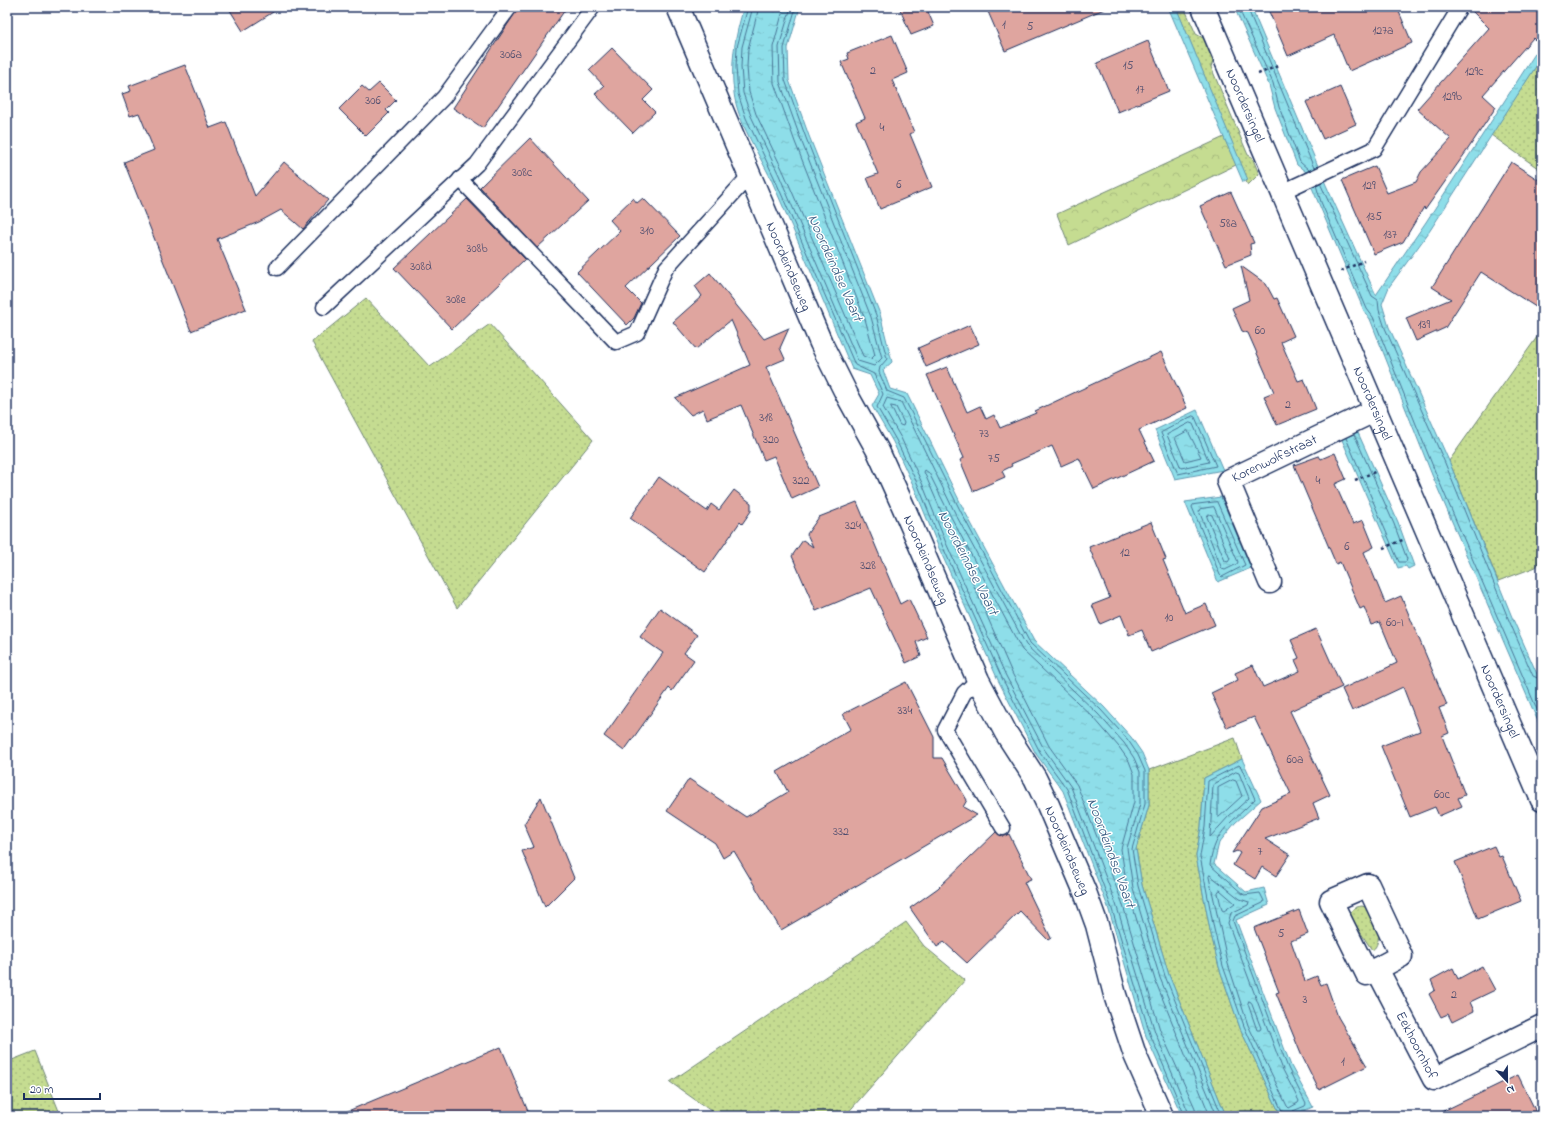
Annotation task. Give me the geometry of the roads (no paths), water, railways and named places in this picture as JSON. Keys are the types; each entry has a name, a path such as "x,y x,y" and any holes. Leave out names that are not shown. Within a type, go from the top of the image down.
{"street":[{"name":"Noordeindseweg","path":"678,7 821,342 847,396 878,451 978,680 1006,733 1034,778 1085,892 1097,925 1115,995 1135,1055 1162,1116"},
{"name":"Noordersingel","path":"1203,7 1542,800"},
{"name":"Korenwolfstraat","path":"1270,582 1228,481 1376,410"},
{"name":"Eekhoornhof","path":"1377,969 1434,1079 1542,1026"}],"lane":[{"path":"278,268 444,98 510,7"},
{"path":"324,307 477,164 592,7"},
{"path":"1282,192 1374,148 1460,7"},
{"path":"460,179 616,342 637,334 666,268 750,175"},
{"path":"978,680 964,693 945,730 1003,828"}],"water":[{"name":"Noordeindse Vaart","path":"744,7 800,7 788,48 789,80 809,136 880,314 892,362 883,370 890,389 907,394 964,510 1034,641 1104,707 1131,737 1142,753 1149,770 1149,805 1136,849 1142,885 1169,975 1226,1116 1182,1116 1146,1036 1108,907 1063,791 1036,754 998,680 938,546 914,487 893,442 872,406 879,394 870,375 852,369 771,179 739,115 734,93 733,60 738,28"},
{"path":"1168,7 1176,7 1248,180 1243,182"},
{"path":"1234,7 1251,7 1326,185 1376,295 1426,222 1542,43 1542,57 1429,232 1389,287 1382,304 1389,327 1449,461 1512,617 1537,674 1542,676 1542,731 1432,475 1370,319 1364,311 1305,171 1297,165 1275,108 1269,85"},
{"path":"1197,410 1223,470 1175,479 1155,430"},
{"path":"1355,426 1398,522 1414,566 1408,569 1406,566 1398,568 1339,433"},
{"path":"1221,497 1251,568 1218,582 1185,502"},
{"path":"1242,759 1261,800 1235,823 1219,843 1214,864 1246,892 1264,888 1269,905 1236,920 1291,1066 1313,1107 1291,1116 1281,1116 1240,1028 1219,967 1210,930 1196,856 1201,827 1204,778"}]}
